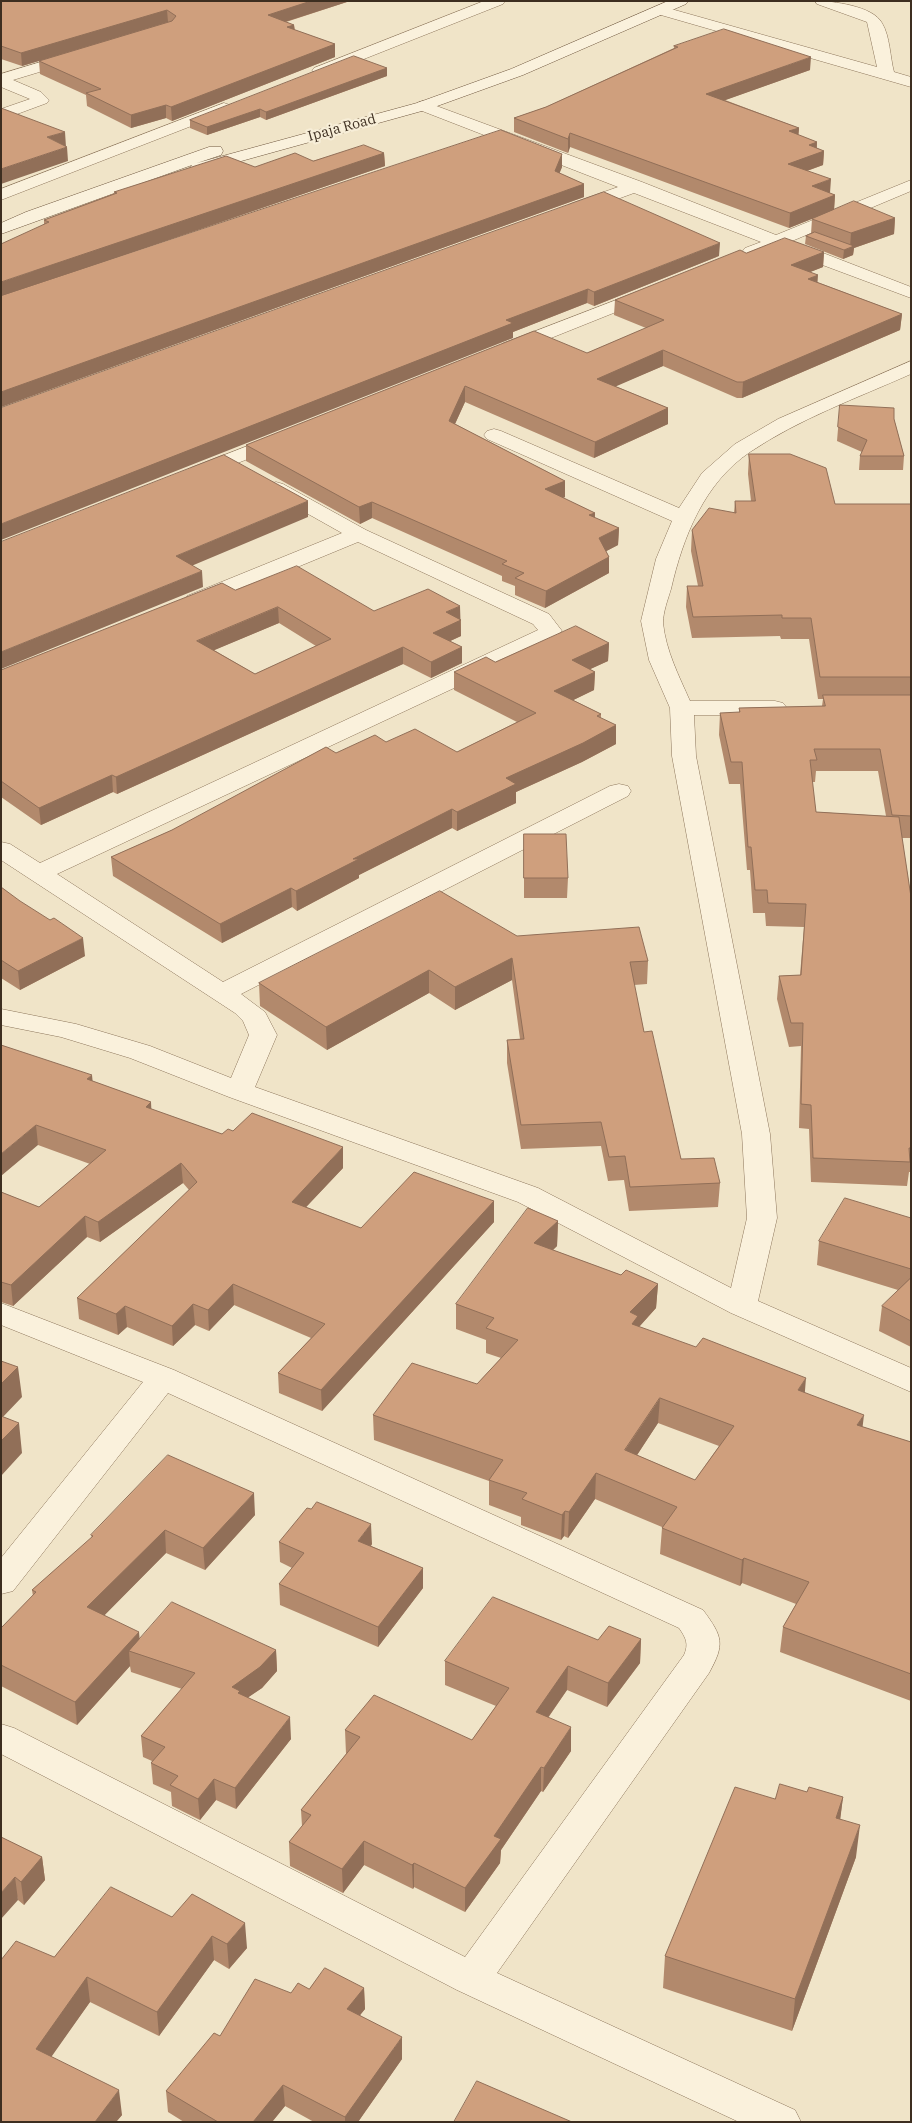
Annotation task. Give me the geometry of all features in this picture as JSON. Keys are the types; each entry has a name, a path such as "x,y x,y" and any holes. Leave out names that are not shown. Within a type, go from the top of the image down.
{"street":[{"path":"307,76 498,1"},
{"name":"Ipaja Road","path":"1,245 78,210 140,186 208,164 423,106 518,72 681,1"},
{"path":"822,1 872,19 876,25 886,73"},
{"path":"659,10 886,73 911,82"},
{"name":"Ipaja Road","path":"1,229 103,190 232,145 396,102 455,82 530,52 589,23"},
{"path":"1,80 93,51"},
{"path":"1,80 35,95 41,100 1,115"},
{"path":"1,195 243,101"},
{"path":"423,106 636,186 911,293"},
{"path":"472,144 500,134"},
{"path":"732,259 911,185"},
{"path":"561,214 636,186"},
{"path":"493,354 668,285"},
{"path":"742,1306 762,1218 756,1134 684,756 682,708 660,660 652,621 667,559 684,518 709,477 742,448 785,423 911,366"},
{"path":"182,479 300,432"},
{"path":"494,435 684,518"},
{"path":"38,874 540,638 551,630 541,619 359,534 227,461"},
{"path":"174,610 359,534"},
{"path":"682,708 801,708"},
{"path":"222,993 619,791"},
{"path":"1,849 244,1007 255,1018 263,1035 239,1091"},
{"path":"1,1017 66,1030 140,1052 239,1091 528,1195 742,1306 911,1381"},
{"path":"1,1314 163,1378 691,1619 704,1637 706,1650 698,1664 471,1979"},
{"path":"1,1582 163,1378"},
{"path":"1,1738 471,1979 781,2122"}],"building":[{"path":"1,1 311,1 268,15 294,25 287,27 335,44 171,107 166,105 131,115 86,93 101,89 39,61 172,21 176,16 167,10 21,53 1,46"},
{"path":"724,29 811,57 706,94 799,128 789,131 817,142 809,145 824,151 788,164 831,179 812,186 835,195 790,213 570,133 568,139 514,118 546,107 678,47 674,46"},
{"path":"354,56 387,68 266,112 260,109 207,127 190,120"},
{"path":"1,108 65,132 47,137 67,147 1,169"},
{"path":"501,130 562,154 555,171 584,184 1,392 1,296"},
{"path":"364,145 384,153 1,282 1,244 49,222 44,220 117,193 114,192 226,156 255,167 295,153 313,161"},
{"path":"604,192 720,243 594,292 588,289 506,320 513,323 1,524 1,408"},
{"path":"854,201 895,218 851,233 812,219"},
{"path":"815,232 854,246 844,250 806,236"},
{"path":"785,238 824,252 791,265 818,275 808,279 902,314 743,382 737,382 663,350 597,379 668,408 595,442 465,386 449,421 565,481 545,489 595,513 589,515 619,528 599,538 609,557 546,591 515,578 524,573 502,564 507,561 372,502 359,507 246,445 534,331 587,353 664,320 615,300 740,250 746,253"},
{"path":"840,405 894,408 894,419 904,456 860,456 867,440 838,427"},
{"path":"749,454 790,454 826,468 835,504 911,504 911,677 820,677 811,618 782,618 782,615 693,617 687,586 703,586 692,530 709,508 736,513 735,501 755,501"},
{"path":"224,455 308,501 176,556 202,571 1,652 1,542"},
{"path":"297,566 374,611 428,589 460,606 446,612 461,620 433,633 462,647 431,662 403,647 116,777 112,775 39,808 1,781 1,670 222,583 235,590","holes":["278,607 331,639 255,674 197,641"]},
{"path":"576,626 609,643 572,660 595,672 554,691 601,714 597,716 616,725 583,743 506,778 516,784 457,812 452,809 353,859 359,859 296,891 291,888 220,924 111,857 172,830 326,747 336,753 375,735 386,742 415,729 457,752 536,713 454,672 486,657 495,662"},
{"path":"823,695 911,695 911,816 892,815 880,749 814,749 817,760 810,760 816,812 899,817 911,897 910,1162 813,1158 811,1105 801,1104 803,1023 791,1023 779,976 801,975 806,904 768,903 767,890 755,890 751,847 748,847 742,762 731,762 720,713 740,712 739,708 825,706"},
{"path":"524,834 566,834 568,878 524,878"},
{"path":"1,887 50,920 54,918 83,938 18,971 1,960"},
{"path":"440,891 517,936 639,927 648,961 630,962 644,1032 652,1031 681,1159 714,1158 720,1183 630,1187 625,1156 609,1157 601,1122 521,1125 507,1040 524,1039 512,958 455,987 429,970 326,1027 259,983"},
{"path":"1,1045 92,1075 87,1079 151,1102 146,1107 222,1134 228,1129 233,1131 252,1113 343,1147 292,1202 361,1228 414,1172 494,1201 321,1390 278,1373 325,1324 233,1284 208,1310 193,1304 172,1326 125,1306 116,1314 77,1298 197,1182 181,1163 98,1222 85,1216 11,1285 1,1282 1,1192 39,1207 106,1150 36,1125 1,1154"},
{"path":"845,1198 911,1218 911,1269 819,1241"},
{"path":"528,1208 558,1221 534,1243 621,1275 626,1270 658,1284 630,1312 638,1316 632,1324 696,1347 703,1338 806,1378 798,1390 864,1415 857,1425 911,1442 911,1674 783,1627 809,1582 744,1558 742,1560 662,1528 677,1507 596,1473 569,1512 565,1511 562,1515 522,1499 527,1493 489,1480 503,1460 373,1415 412,1363 477,1384 518,1340 486,1328 494,1318 456,1304","holes":["660,1398 734,1426 695,1480 625,1450"]},
{"path":"911,1278 911,1321 882,1306"},
{"path":"1,1361 18,1367 1,1384"},
{"path":"1,1416 19,1423 1,1441"},
{"path":"168,1455 254,1493 203,1548 165,1530 87,1607 139,1632 75,1702 1,1665 1,1628 36,1592 32,1590 93,1536 91,1535"},
{"path":"317,1502 371,1524 358,1541 423,1568 378,1627 279,1584 304,1553 279,1542 307,1508 311,1509"},
{"path":"493,1597 598,1640 609,1626 641,1639 608,1683 568,1666 536,1712 571,1727 544,1768 541,1767 494,1836 501,1839 465,1888 414,1863 412,1865 364,1841 342,1869 289,1842 311,1815 301,1810 360,1737 345,1730 374,1695 472,1740 509,1688 445,1661"},
{"path":"172,1602 276,1650 260,1667 232,1687 240,1691 238,1693 290,1717 235,1788 214,1779 198,1799 170,1785 178,1776 151,1763 165,1747 141,1736 195,1673 129,1651"},
{"path":"780,1784 807,1792 809,1787 843,1797 836,1818 860,1825 795,1999 665,1956 735,1787 775,1799"},
{"path":"1,1837 42,1857 21,1882 15,1877 1,1893"},
{"path":"111,1887 172,1917 192,1894 245,1923 227,1944 212,1936 157,2012 87,1977 36,2049 119,2090 95,2122 1,2122 1,1960 16,1941 54,1957"},
{"path":"325,1968 364,1988 347,2009 402,2037 345,2117 283,2085 253,2122 218,2122 166,2091 214,2033 220,2036 255,1979 291,1993 298,1983 309,1989"},
{"path":"477,2081 572,2122 454,2122"}]}
